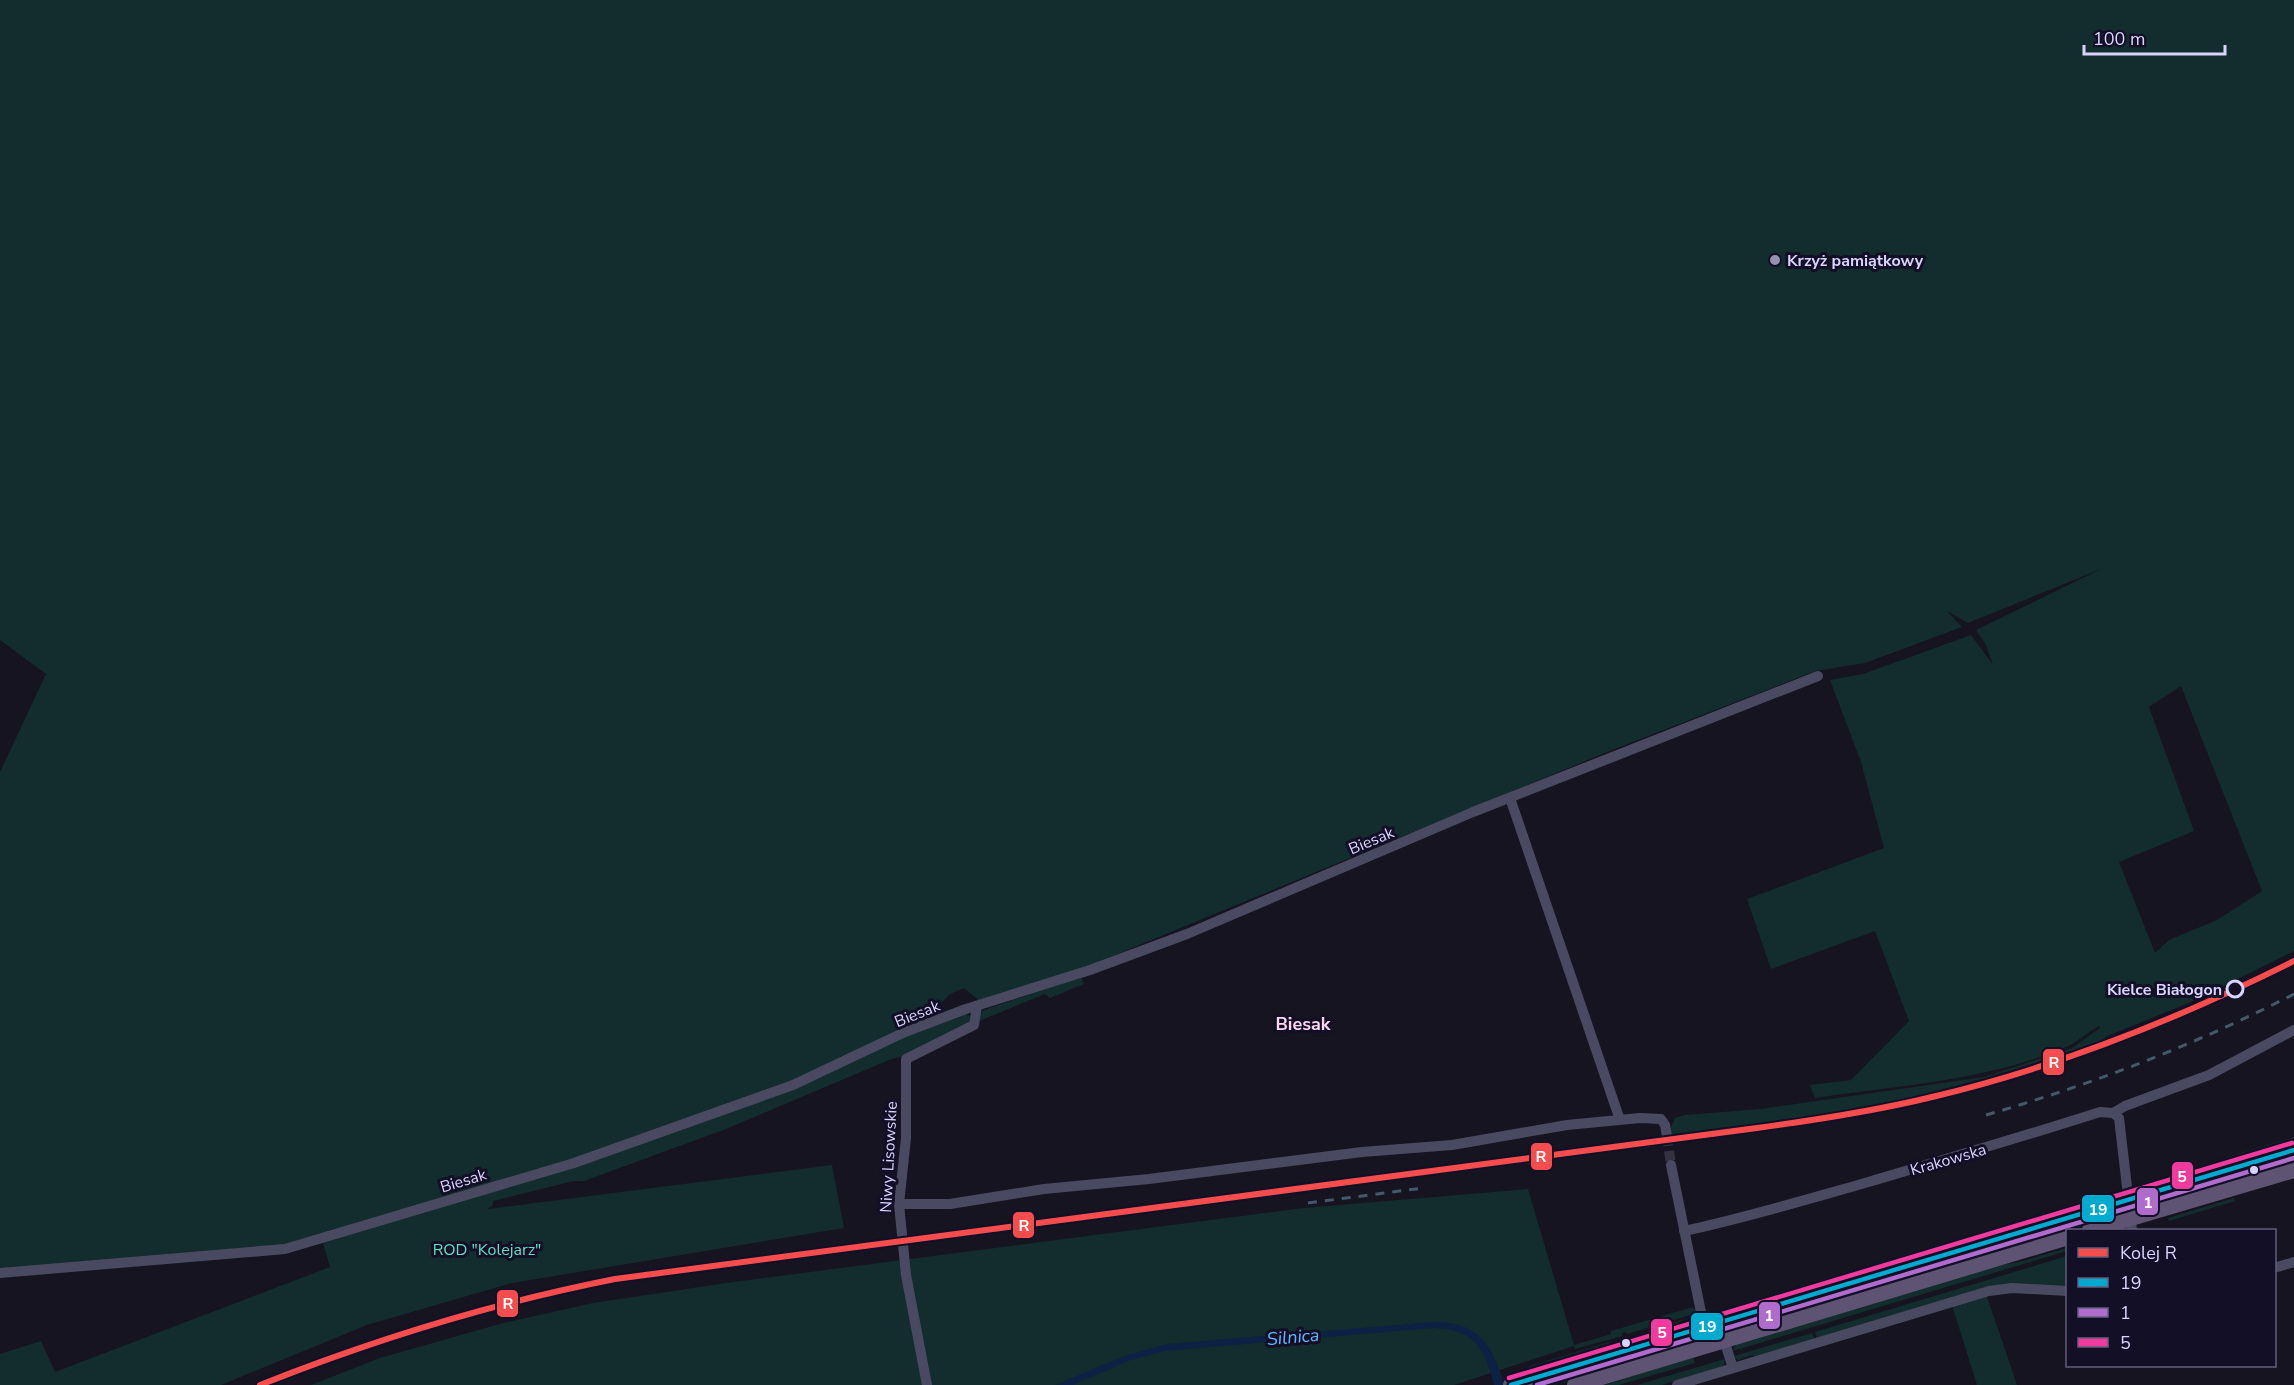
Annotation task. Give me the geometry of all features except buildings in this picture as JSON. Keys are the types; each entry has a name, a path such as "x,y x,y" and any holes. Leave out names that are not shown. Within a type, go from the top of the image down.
{"main road":[{"path":"1512,1385 2294,1150"},
{"path":"2097,1229 2131,1224 2294,1170"},
{"path":"1575,1385 2066,1237"}],"street":[{"name":"Biesak","path":"0,1273 285,1249 574,1163 793,1085 905,1032 1090,970 1167,941 1510,798 1818,676"},
{"path":"1510,798 1620,1120"},
{"name":"Niwy Lisowskie","path":"927,1385 906,1275 899,1204 906,1138 906,1059 974,1025 977,1006"},
{"name":"Krakowska","path":"1684,1231 1737,1220 2100,1112 2113,1113 2125,1106 2209,1075 2294,1030"},
{"path":"2113,1113 2119,1118 2131,1224"},
{"path":"899,1204 950,1204 1044,1189 1149,1179 1362,1152 1446,1146 1492,1140 1539,1129 1620,1120 1658,1118 1665,1125 1667,1136"},
{"path":"1671,1165 1704,1327"},
{"path":"2276,1267 2294,1262"},
{"path":"1677,1385 1989,1291 2012,1288 2066,1291"},
{"path":"1724,1340 1733,1368"}],"green space":[{"name":"ROD \"Kolejarz\"","path":"0,0 2294,0 2294,951 2191,1002 2105,1037 2106,1043 1983,1080 1908,1099 1848,1110 1667,1136 1675,1118 1685,1115 1760,1109 1984,1077 2072,1048 2100,1028 2099,1026 2068,1046 2007,1067 1943,1080 1815,1098 1810,1085 1851,1080 1909,1021 1875,931 1771,969 1747,899 1884,848 1861,762 1830,680 1863,674 1971,635 1993,665 1986,645 1976,630 2101,569 1968,623 1947,611 1962,627 1865,663 1815,671 1607,752 1086,967 981,1002 964,988 950,994 907,1028 813,1072 573,1167 915,1033 966,1014 971,1017 970,1024 907,1055 889,1060 726,1129 584,1181 574,1181 493,1201 493,1205 488,1209 832,1165 844,1228 512,1283 367,1325 221,1385 0,1385 0,1354 41,1341 55,1372 330,1267 322,1240 284,1246 0,1269 0,772 46,674 0,640","holes":["2181,686 2262,891 2217,920 2169,940 2155,953 2119,862 2194,831 2149,707"]},
{"path":"1081,977 1084,984 1050,998 1045,994 979,1021 984,1010"},
{"path":"2294,1137 2294,1143 2225,1158"},
{"path":"1528,1189 1574,1345 1611,1334 1611,1331 1693,1307 1697,1313 1627,1334 1622,1333 1622,1336 1575,1349 1574,1346 1454,1385 311,1385 380,1358 503,1323 593,1303 733,1282 1303,1208"},
{"path":"2234,1198 2235,1201 2169,1221 2168,1218"},
{"path":"2100,1216 2014,1243 1968,1261 1696,1343 1693,1336"},
{"path":"2007,1224 2008,1227 1982,1237 1713,1317 1707,1314"},
{"path":"2066,1248 2066,1251 1733,1351 1737,1343 1988,1268"},
{"path":"2066,1256 2066,1288 2017,1285 1817,1339 1815,1332"},
{"path":"1986,1294 2017,1385 1977,1385 1952,1305"},
{"path":"1682,1320 1684,1327 1640,1336 1639,1334"},
{"path":"1812,1333 1815,1340 1756,1358 1752,1355 1738,1360 1734,1356"},
{"path":"1687,1339 1689,1345 1554,1385 1533,1385"},
{"path":"1609,1342 1612,1344 1596,1352 1511,1377 1530,1366"},
{"path":"1693,1356 1695,1363 1619,1385 1605,1385"},
{"path":"1725,1359 1721,1367 1662,1385 1637,1385"}],"water":[{"name":"Silnica","path":"1434,1322 1462,1326 1482,1338 1495,1358 1504,1385 1494,1385 1487,1361 1476,1343 1459,1332 1433,1328 1164,1351 1128,1361 1073,1385 1055,1385 1127,1355 1167,1344"}],"tunnel":[{"path":"1667,1136 1671,1165"}],"railway":[{"path":"1986,1115 2143,1062 2257,1013 2294,994"},
{"path":"1308,1203 1423,1188"}],"rail line":[{"name":"R","path":"260,1385 347,1352 435,1324 524,1299 615,1279 1757,1128 1889,1107 1979,1085 2117,1040 2162,1022 2294,961"}],"transit line":[{"name":"5","path":"1509,1378 2292,1143"},
{"name":"19","path":"1511,1385 2294,1150"},
{"name":"1","path":"1537,1385 2294,1158"}],"place":[{"name":"Krzyż pamiątkowy","path":"1775,260"},
{"name":"Kielce Białogon","path":"2235,989"}],"district":[{"name":"Biesak","path":"1303,1024"}]}
